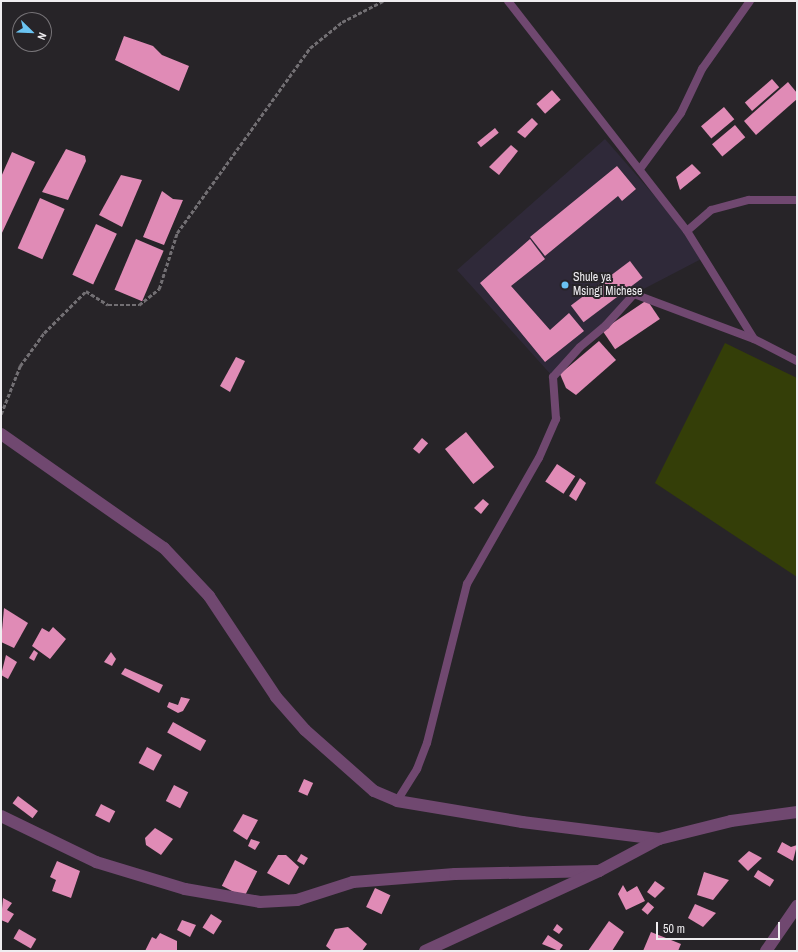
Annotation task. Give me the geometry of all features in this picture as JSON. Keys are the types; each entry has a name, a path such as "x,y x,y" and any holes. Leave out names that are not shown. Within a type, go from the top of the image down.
{"street":[{"path":"1,434 164,548 209,596 276,696 305,730 374,791 397,801 522,822 659,839"},
{"path":"425,951 599,871 659,839 731,821 797,812"},
{"path":"1,816 96,862 185,889 260,902 298,900 353,882 455,874 599,871"},
{"path":"766,951 797,906"}],"lane":[{"path":"508,1 687,231 754,339"},
{"path":"640,169 681,113 702,69 750,1"},
{"path":"687,231 711,210 749,200 797,200"},
{"path":"397,801 417,769 427,743 467,584 539,458 556,419 554,377 634,294 754,339 797,361"}],"path":[{"path":"1,414 20,366 44,333 86,290 108,305 139,305 159,289 177,233 310,48 342,22 383,1"}],"shaded area":[{"path":"605,139 707,256 634,294 553,377 457,270"}],"green space":[{"path":"725,343 797,378 797,577 655,483"}],"building":[{"path":"124,36 153,46 162,55 189,66 179,91 115,60"},
{"path":"772,79 779,87 752,111 745,103"},
{"path":"788,82 797,93 797,99 756,135 744,121"},
{"path":"552,90 561,100 545,114 536,104"},
{"path":"724,107 734,119 711,139 701,126"},
{"path":"532,118 538,124 525,138 517,132"},
{"path":"735,125 745,137 722,157 712,144"},
{"path":"495,128 499,133 481,147 477,142"},
{"path":"511,145 518,151 499,175 489,167"},
{"path":"66,149 85,156 86,161 68,200 42,192"},
{"path":"12,152 35,162 1,235 1,177"},
{"path":"692,164 701,173 680,190 676,177"},
{"path":"617,166 636,189 622,201 618,196 545,256 530,237"},
{"path":"121,175 142,180 122,227 99,215"},
{"path":"162,191 173,199 183,200 164,245 143,237"},
{"path":"40,198 65,209 42,259 18,248"},
{"path":"96,224 117,234 93,284 72,275"},
{"path":"136,239 164,251 142,301 115,290"},
{"path":"530,239 545,259 511,286 550,330 569,313 584,331 545,362 480,283"},
{"path":"630,261 643,278 584,322 571,306"},
{"path":"647,300 660,319 615,349 602,330"},
{"path":"599,341 616,360 576,395 566,388 560,374"},
{"path":"236,357 245,361 230,392 220,386"},
{"path":"466,432 494,467 473,484 445,449"},
{"path":"422,438 428,443 419,454 413,449"},
{"path":"557,464 575,476 563,494 545,481"},
{"path":"580,478 586,483 576,501 569,496"},
{"path":"483,499 489,504 481,514 474,508"},
{"path":"4,608 28,623 14,648 1,642"},
{"path":"53,627 66,639 50,659 32,646 42,628 49,632"},
{"path":"34,650 38,653 34,661 29,658"},
{"path":"111,652 116,659 112,666 104,662"},
{"path":"6,655 17,662 8,679 1,675"},
{"path":"125,668 163,685 159,693 121,674"},
{"path":"181,697 190,699 183,711 178,713 167,707 169,702 178,705"},
{"path":"173,722 206,740 200,751 167,732"},
{"path":"147,747 162,755 154,771 139,763"},
{"path":"304,779 313,783 307,796 298,792"},
{"path":"174,785 188,792 180,808 166,801"},
{"path":"18,796 38,811 33,818 13,803"},
{"path":"101,804 115,811 109,823 95,816"},
{"path":"243,814 258,820 247,840 233,831"},
{"path":"155,828 173,839 161,855 146,845 145,838"},
{"path":"251,839 260,842 255,850 248,846"},
{"path":"782,842 791,847 797,845 793,861 777,852"},
{"path":"749,851 762,858 748,871 738,861"},
{"path":"301,854 308,858 304,865 297,861"},
{"path":"278,855 286,855 299,867 289,885 267,873"},
{"path":"235,860 257,871 244,897 222,886"},
{"path":"57,861 80,871 71,898 52,891 56,880 50,877"},
{"path":"758,870 774,880 770,887 754,877"},
{"path":"704,872 729,880 713,900 697,895"},
{"path":"655,881 665,888 655,898 647,892"},
{"path":"623,885 627,892 637,886 645,901 626,910 618,894"},
{"path":"375,888 390,895 382,914 366,907"},
{"path":"3,898 12,903 7,910 14,914 8,923 1,920"},
{"path":"648,902 654,907 648,915 642,910"},
{"path":"695,904 716,913 703,927 688,918"},
{"path":"211,914 222,921 214,934 203,928"},
{"path":"182,920 196,925 190,937 177,930"},
{"path":"609,921 624,932 612,951 588,951"},
{"path":"557,924 563,929 559,934 553,930"},
{"path":"348,927 367,944 362,951 332,951 326,946 335,929"},
{"path":"19,929 36,939 31,949 14,939"},
{"path":"651,932 681,944 678,951 643,951"},
{"path":"160,933 177,941 177,951 145,951 152,937 156,939"},
{"path":"548,935 563,945 559,951 542,944"}],"place":[{"name":"Shule ya Msingi Michese","path":"565,285"}]}
